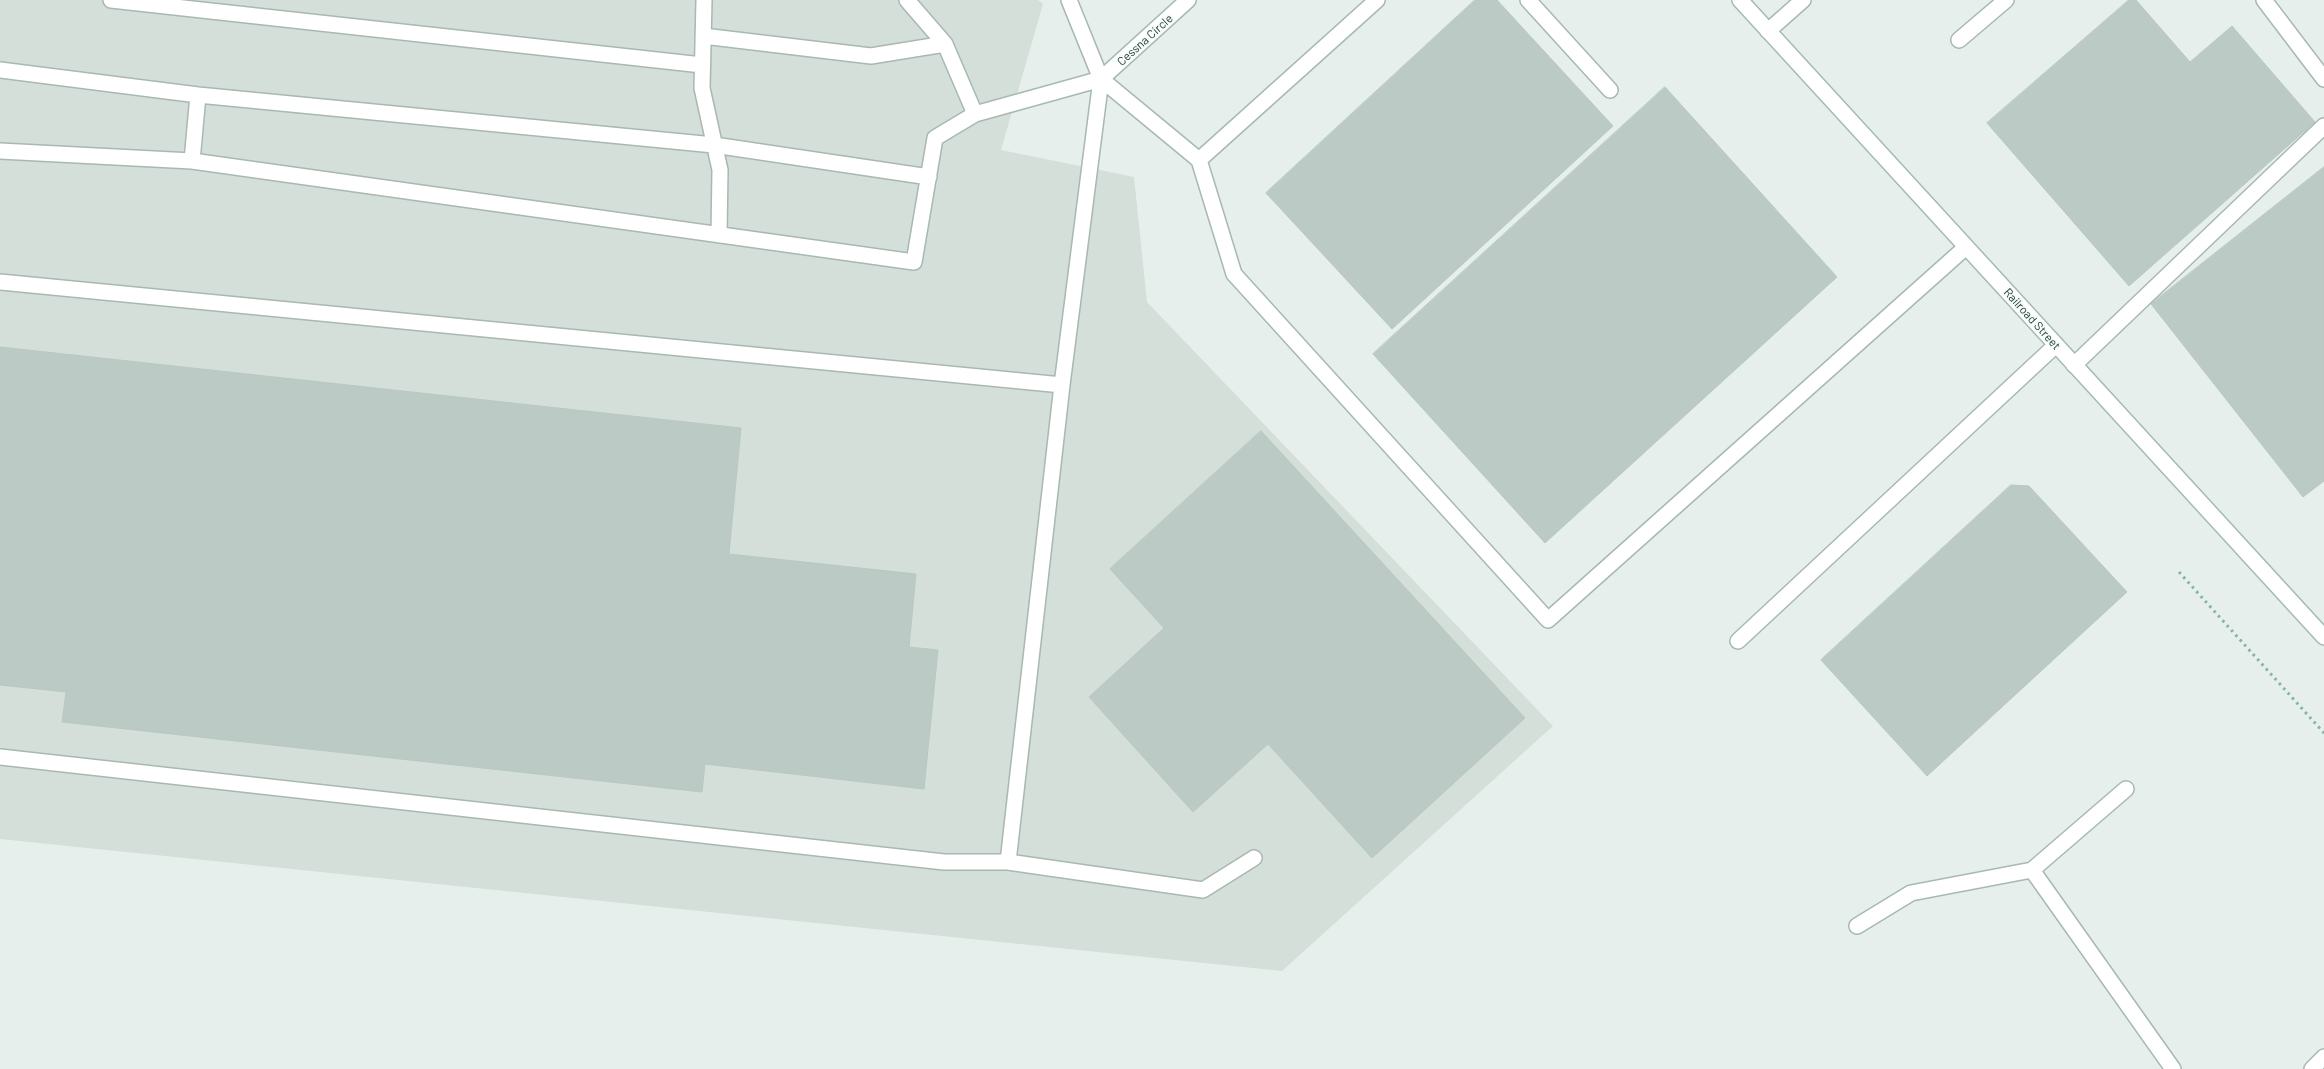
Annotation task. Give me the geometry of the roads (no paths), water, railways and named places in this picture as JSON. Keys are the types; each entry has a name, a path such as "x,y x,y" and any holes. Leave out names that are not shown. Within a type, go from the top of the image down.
{"main road":[{"path":"111,0 702,65"},
{"path":"704,0 702,88 720,170 719,235"},
{"path":"907,0 945,44 975,114"},
{"path":"1069,0 1101,80 1199,160 1234,274 1548,620 1966,247"},
{"name":"Cessna Circle","path":"1101,80 1188,0"},
{"path":"1199,160 1377,0"},
{"path":"1528,0 1610,90"},
{"name":"Railroad Street","path":"1740,0 2324,637"},
{"path":"1768,31 1803,0"},
{"path":"1959,40 2006,0"},
{"path":"2264,0 2324,79"},
{"path":"703,36 871,56 945,44"},
{"path":"0,70 198,95 714,145 929,177"},
{"path":"0,152 192,161 914,262 935,138 975,114 1101,80"},
{"path":"1008,862 1062,385 1101,80"},
{"path":"192,161 198,95"},
{"path":"2074,365 2324,126"},
{"path":"0,282 1062,385"},
{"path":"1738,641 2056,345"},
{"path":"0,757 944,862 1008,862 1203,890 1254,858"},
{"path":"1857,926 1911,893 2032,870 2126,789"},
{"path":"2032,870 2172,1069"},
{"path":"2312,1069 2324,1057"}]}
